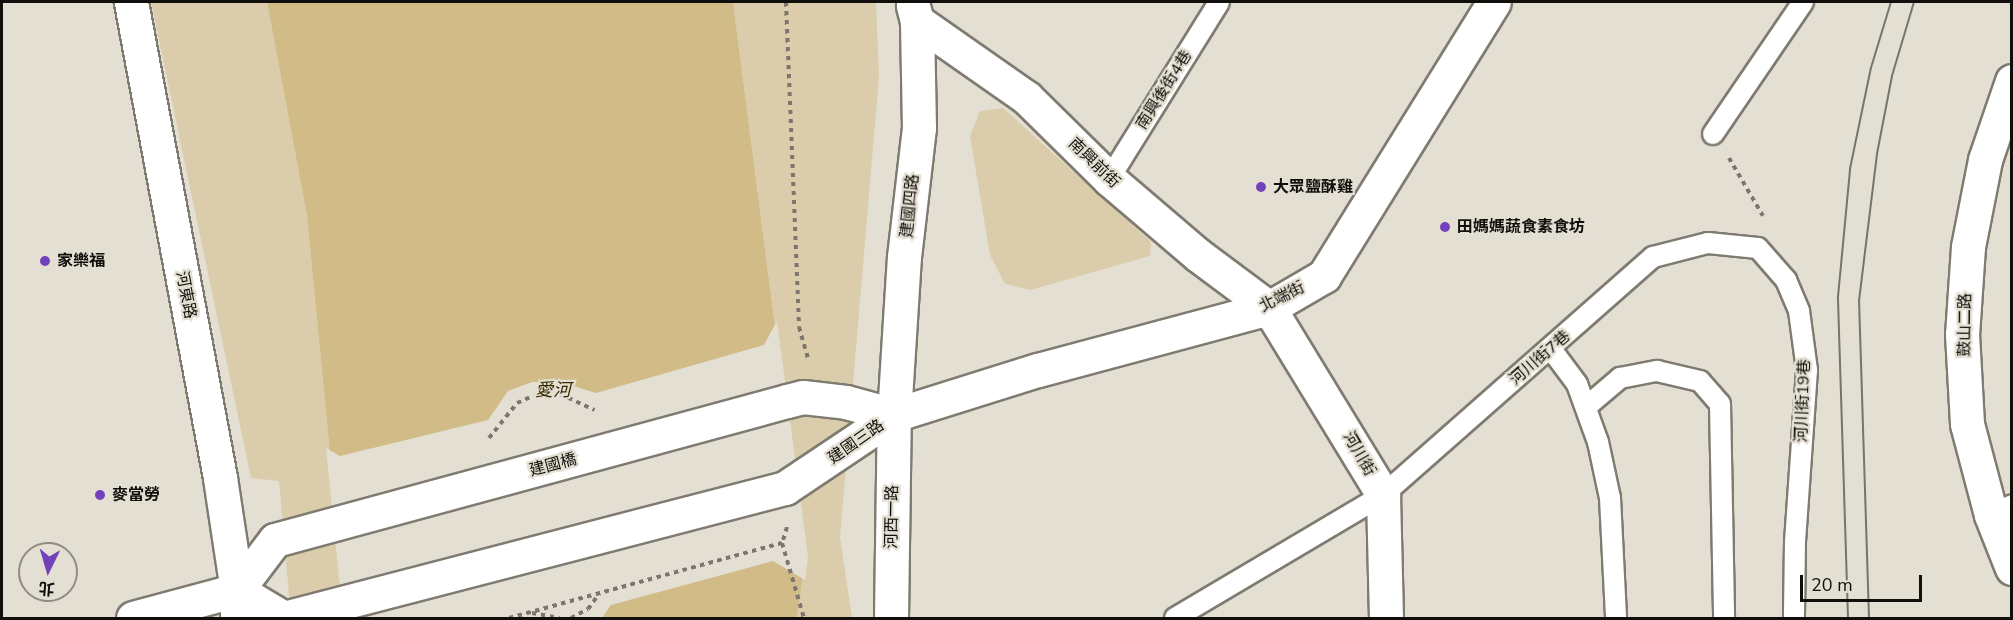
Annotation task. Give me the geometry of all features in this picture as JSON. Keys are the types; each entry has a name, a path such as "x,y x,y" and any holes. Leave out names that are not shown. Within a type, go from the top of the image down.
{"street":[{"name":"河東路","path":"131,2 241,609"},
{"name":"北端街","path":"894,415 1059,364 1269,308 1324,276 1494,2"},
{"name":"南興前街","path":"920,8 1027,98 1109,179 1198,255 1269,308"},
{"name":"建國四路","path":"894,415 904,257 919,128 920,8"},
{"name":"鼓山二路","path":"2012,81 1985,160 1972,225 1962,334 1967,424 2001,510 2012,567"},
{"name":"河川街","path":"1269,308 1383,495 1386,618"},
{"name":"建國橋","path":"241,609 275,540 799,400"},
{"name":"建國三路","path":"799,400 894,415"},
{"name":"建國三路","path":"795,483 894,415"},
{"name":"河西一路","path":"891,618 894,415"},
{"path":"133,618 241,609 284,618 795,483"}],"lane":[{"name":"南興後街4巷","path":"1109,179 1220,2"},
{"path":"1713,134 1803,2"},
{"name":"河川街7巷","path":"1175,618 1383,495 1653,257 1708,243"},
{"name":"河川街19巷","path":"1708,243 1758,248 1786,280 1799,311 1807,370 1795,542 1794,618"},
{"path":"1551,349 1577,384 1598,442 1610,498 1616,618"},
{"path":"1586,407 1620,378 1657,371 1700,381 1720,404 1724,618"}],"path":[{"path":"786,2 799,327 807,351 799,400"},
{"path":"1713,134 1766,224"},
{"path":"489,438 517,403 537,393 560,394 594,410"},
{"path":"795,483 782,543 804,618"},
{"path":"509,618 782,543"},
{"path":"571,618 588,609 599,594"},
{"path":"531,612 560,618"}],"shaded area":[{"path":"151,2 267,2 307,216 346,618 291,618 279,481 251,478"},
{"path":"733,2 876,2 879,77 840,537 852,618 797,618 805,557"},
{"path":"1003,108 1151,242 1150,256 1030,290 1005,284 990,255 970,136 980,111"}],"water":[{"name":"愛河","path":"267,2 733,2 805,558 797,618 346,618 307,216"}],"pier":[{"path":"777,321 808,557 805,580 773,561 611,605 602,618 343,618 326,448 340,456 488,420 508,391 532,382 561,382 596,393 764,345"}],"tram line":[{"path":"1848,618 1838,297 1850,169 1871,68 1891,2"},
{"path":"1869,618 1859,301 1877,154 1892,76 1914,2"}],"place":[{"name":"大眾鹽酥雞","path":"1261,187"},
{"name":"田媽媽蔬食素食坊","path":"1445,227"},
{"name":"家樂福","path":"45,261"},
{"name":"麥當勞","path":"100,495"}]}
